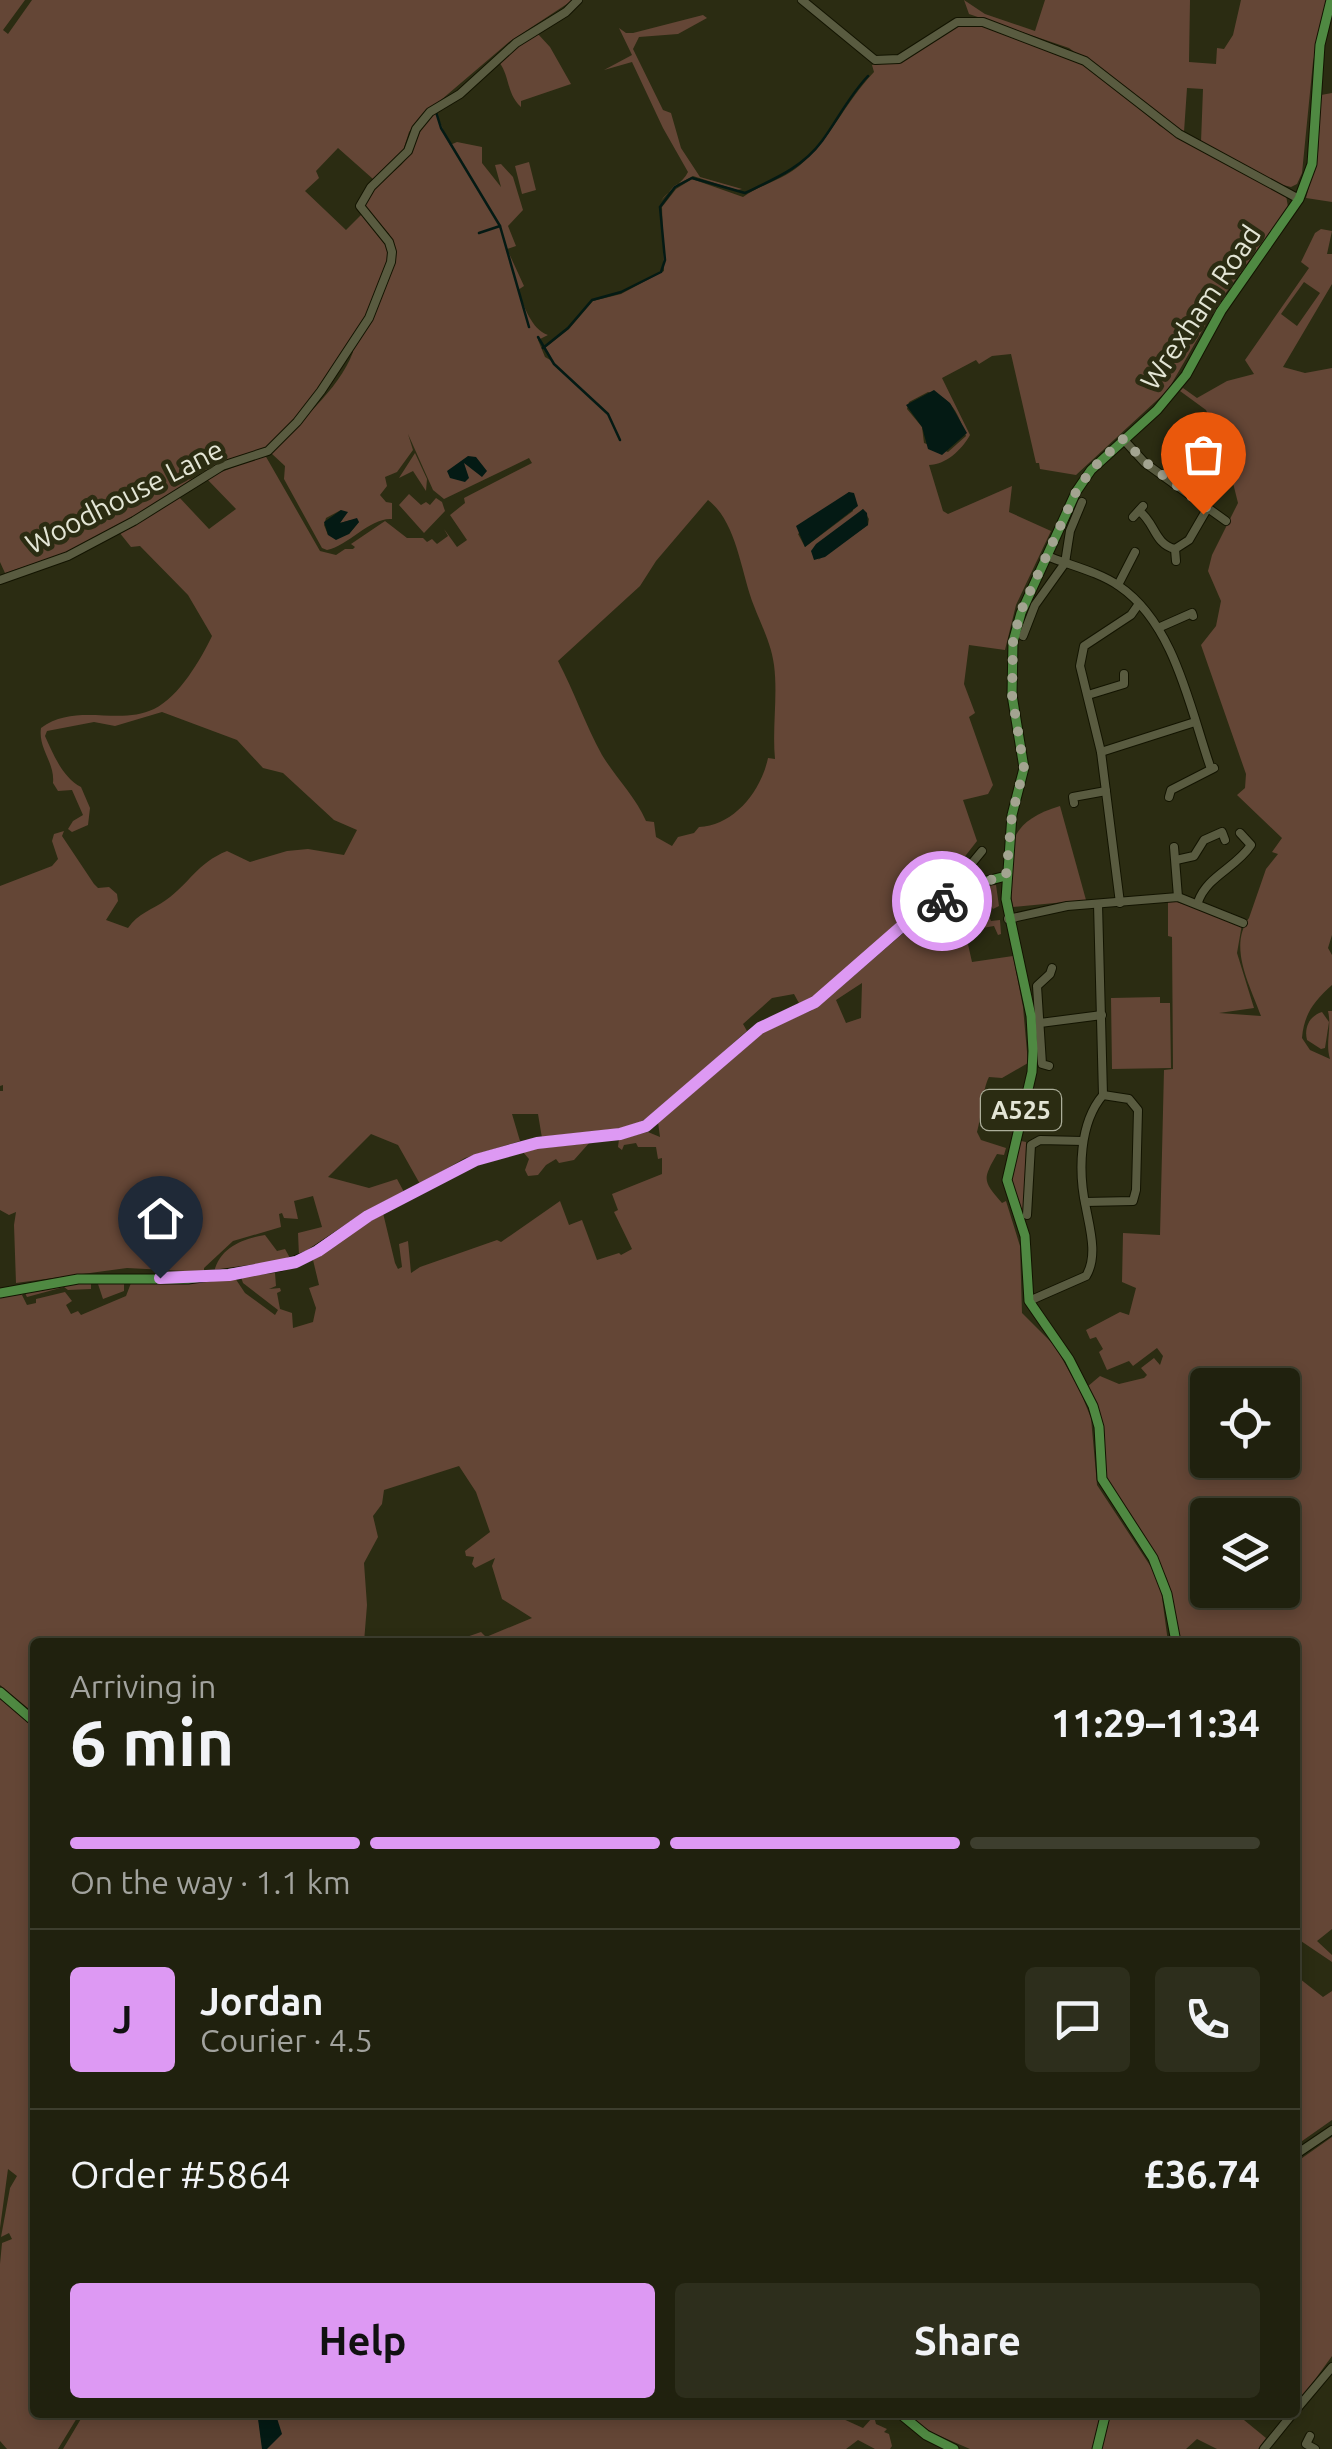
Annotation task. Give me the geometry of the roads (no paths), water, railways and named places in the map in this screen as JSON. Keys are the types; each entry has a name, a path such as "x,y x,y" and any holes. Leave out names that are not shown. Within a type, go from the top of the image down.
{"main road":[{"name":"A525","path":"1299,200 1312,164 1320,45 1331,0"},
{"name":"Wrexham Road","path":"1006,876 1012,815 1024,768 1012,695 1013,642 1020,613 1080,486 1091,470 1157,410 1186,375 1221,312 1299,200"},
{"name":"A525","path":"1006,876 1008,918 1030,1016 1032,1050 1032,1072 1007,1170 1024,1236 1029,1301"},
{"path":"0,1294 78,1279 188,1279 281,1266 308,1256 368,1216 476,1160 537,1143 620,1134 646,1126 760,1028 804,1008 910,919 975,884 1006,876"},
{"path":"1029,1301 1069,1359 1093,1406 1099,1427 1102,1478 1153,1558 1167,1594 1175,1638"},
{"path":"0,1692 30,1718"},
{"path":"905,2418 926,2435 954,2449"},
{"path":"1097,2449 1105,2418"}],"street":[{"name":"Woodhouse Lane","path":"0,580 68,556 134,521 209,473 268,451 297,422 369,318 391,262 389,242 360,206 371,187 408,151 416,129 430,112 460,94 511,47 578,0"},
{"path":"802,0 875,60 899,58 957,22 968,20 1064,50 1100,72 1179,134 1299,200"},
{"path":"1123,439 1145,462 1226,522"},
{"path":"1174,484 1201,462 1210,449"},
{"path":"1027,633 1035,605 1065,563 1070,531 1082,502"},
{"path":"1175,549 1189,540 1207,508"},
{"path":"1138,511 1145,514 1160,541 1175,549"},
{"path":"1175,549 1176,561"},
{"path":"1047,556 1118,585 1158,628 1212,769 1169,791"},
{"path":"1118,585 1135,558"},
{"path":"1120,902 1101,752 1080,666 1084,646 1131,615 1138,605"},
{"path":"1158,628 1191,613"},
{"path":"1088,695 1125,687 1124,674"},
{"path":"1101,752 1195,722"},
{"path":"1074,803 1073,798 1106,792"},
{"path":"1176,860 1194,856 1204,840 1222,832 1225,840"},
{"path":"1198,902 1202,888 1255,843 1240,832"},
{"path":"1174,848 1178,897"},
{"path":"975,884 967,867 982,851"},
{"path":"1008,918 1067,906 1178,897 1198,902 1243,924"},
{"path":"1029,1301 1088,1274 1092,1227 1084,1202 1083,1141 1089,1111 1102,1095 1098,904"},
{"path":"1044,1066 1037,986 1052,968"},
{"path":"1040,1023 1102,1015"},
{"path":"1084,1202 1133,1201 1136,1190 1138,1110 1129,1098 1102,1095"},
{"path":"1029,1210 1031,1145 1040,1140 1083,1141"},
{"path":"1300,2152 1332,2130"},
{"path":"1300,2405 1332,2367"},
{"path":"1264,2449 1289,2418"}],"water":[{"path":"934,390 950,403 967,433 942,455 928,449 922,427 906,405"},
{"path":"468,456 476,457 487,471 482,477 464,463 469,478 465,482 450,478 447,471"},
{"path":"849,492 854,493 858,506 805,547 796,526"},
{"path":"863,509 868,525 825,557 814,560 811,551 816,544"},
{"path":"341,510 348,512 340,523 357,518 359,522 349,534 336,540 328,535 324,522"},
{"path":"277,2418 282,2434 267,2449 262,2449 258,2419"}],"waterway":[{"path":"543,348 568,328 592,300 621,292 661,272 665,260 660,207 675,187 692,178 745,193 787,172 814,150 868,76"},
{"path":"436,112 441,128 500,226"},
{"path":"479,233 500,226 529,327"},
{"path":"538,337 554,364 608,414 620,440"}]}
